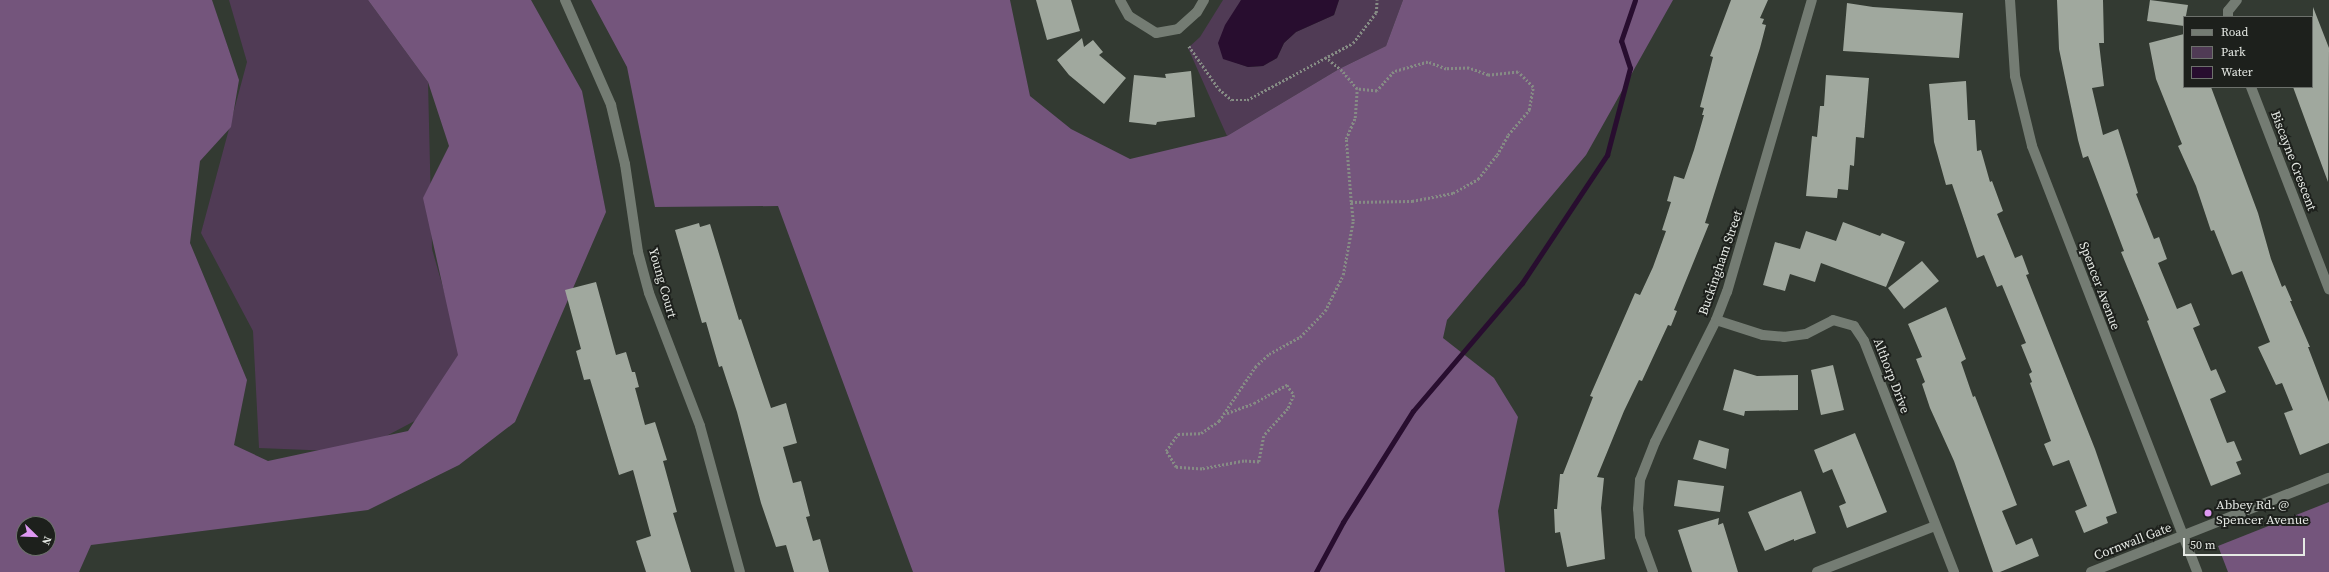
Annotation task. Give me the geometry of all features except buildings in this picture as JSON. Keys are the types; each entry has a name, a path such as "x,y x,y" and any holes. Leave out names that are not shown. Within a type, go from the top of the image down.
{"street":[{"name":"Young Court","path":"565,0 611,105 626,164 638,252 649,293 700,426 740,572"},
{"path":"1120,0 1129,16 1156,33 1178,29 1197,12 1204,0"},
{"name":"Buckingham Street","path":"1653,572 1640,536 1638,509 1640,480 1665,421 1716,320 1744,240 1812,0"},
{"name":"Spencer Avenue","path":"2010,0 2016,76 2032,146 2197,572"},
{"path":"2228,16 2228,11 2237,0"},
{"name":"Biscayne Crescent","path":"2251,88 2329,289"},
{"name":"Althorp Drive","path":"1716,320 1763,335 1784,337 1806,334 1833,320 1854,326 1864,341 1934,526 1954,572"},
{"name":"Cornwall Gate","path":"2091,572 2329,478"},
{"path":"1817,572 1934,526"}],"path":[{"path":"1189,46 1220,89 1232,100 1247,100 1353,43 1376,13 1377,0"},
{"path":"1227,412 1254,403 1287,385 1294,395 1288,409 1264,436 1259,462 1244,461 1202,469 1176,468 1166,452 1178,434 1201,433 1219,421 1227,412 1230,402 1255,367 1269,354 1300,337 1325,311 1333,298 1342,275 1353,222 1346,139 1355,118 1357,89 1342,71 1326,58"},
{"path":"1351,202 1376,203 1430,198 1453,193 1478,179 1497,155 1508,135 1529,110 1533,86 1518,72 1488,75 1469,68 1446,69 1428,62 1394,72 1377,91 1357,89"}],"green space":[{"path":"229,0 368,0 428,82 432,249 462,354 441,407 373,443 334,451 259,448 253,331 201,233 247,62"},
{"path":"1223,0 1241,0 1223,58 1248,67 1263,66 1277,58 1284,43 1296,32 1334,15 1339,0 1403,0 1386,46 1339,69 1227,136 1188,48 1200,37"}],"shaded area":[{"path":"0,0 212,0 239,80 231,127 200,161 190,243 247,380 234,445 268,461 408,431 458,355 423,198 449,146 428,82 368,0 531,0 582,91 606,212 515,422 459,465 368,510 91,545 79,572 0,572"},
{"path":"591,0 1010,0 1030,96 1071,129 1130,159 1227,136 1339,69 1386,46 1403,0 1673,0 1586,155 1447,320 1443,338 1494,378 1518,417 1498,511 1505,572 913,572 778,206 655,207 627,67"},
{"path":"2329,502 2329,572 2228,572 2218,546"}],"water":[{"path":"1241,0 1339,0 1334,15 1296,32 1284,43 1277,58 1263,66 1248,67 1223,59 1218,43 1225,25"}],"waterway":[{"path":"1316,572 1343,522 1413,411 1522,283 1607,155 1630,68 1621,41 1635,0"}],"place":[{"name":"Abbey Rd. @ Spencer Avenue","path":"2208,513"}]}
